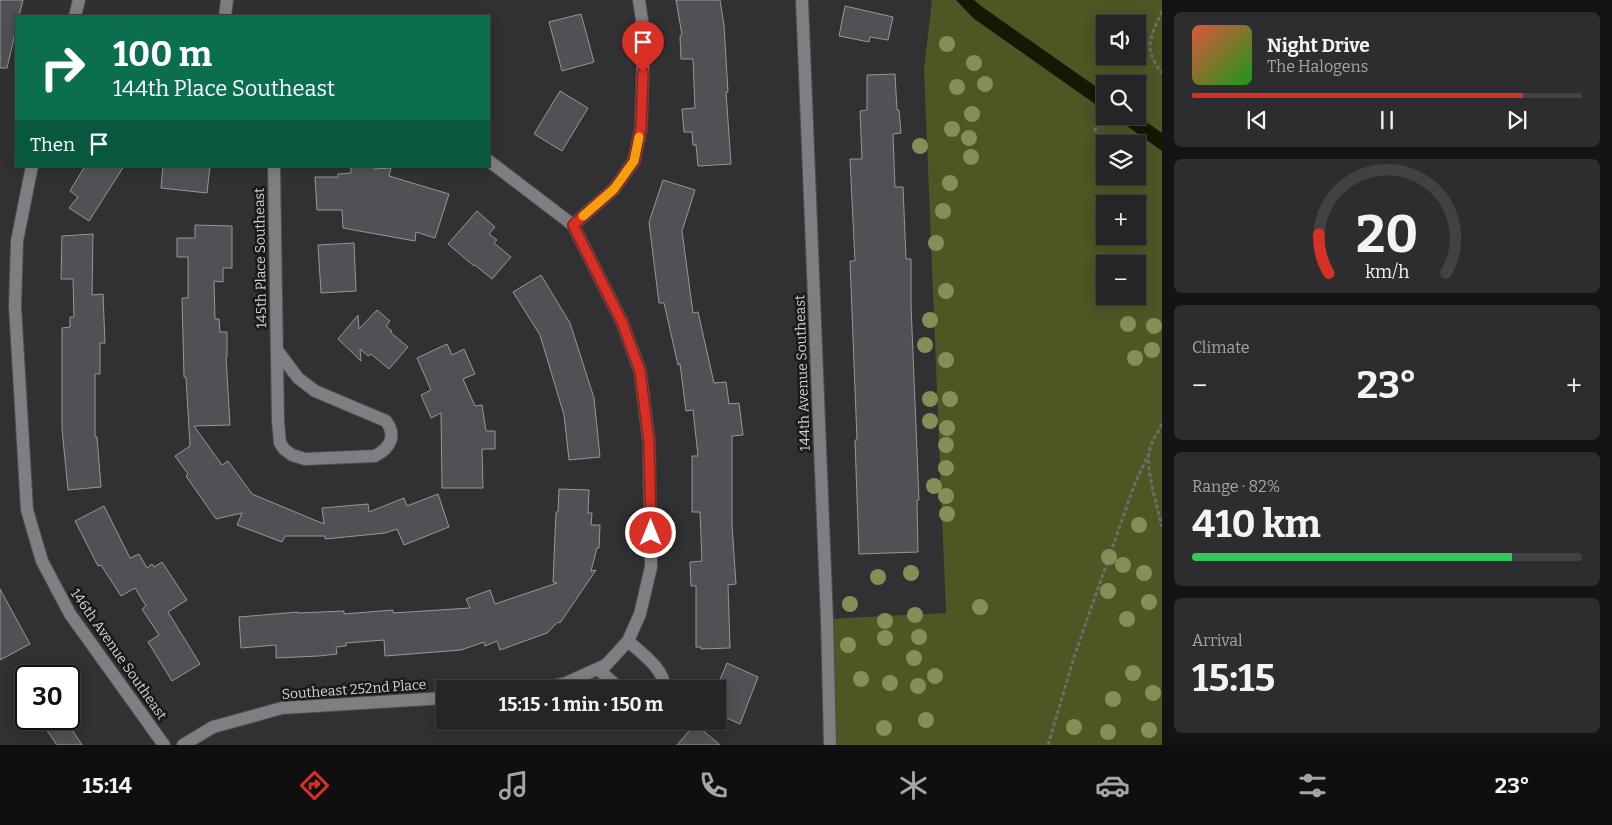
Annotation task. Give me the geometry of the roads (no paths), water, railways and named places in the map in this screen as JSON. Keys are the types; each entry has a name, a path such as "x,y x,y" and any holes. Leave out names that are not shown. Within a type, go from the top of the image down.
{"street":[{"path":"75,15 78,0"},
{"path":"225,15 227,0"},
{"path":"573,225 614,189 634,161 641,128 644,34 639,0"},
{"name":"144th Avenue Southeast","path":"802,0 827,620 830,745"},
{"path":"490,162 573,225 622,322 640,371 649,442 651,567 640,614 628,641 602,667 571,680"},
{"name":"146th Avenue Southeast","path":"32,167 17,241 15,306 27,510 42,561 70,614 164,745"},
{"name":"145th Place Southeast","path":"274,167 278,421 280,442 284,449 292,455 305,459 375,456 384,451 390,443 391,428 386,422 314,391 298,378 277,350"},
{"path":"628,641 659,670 663,680"},
{"path":"602,667 613,680"},
{"name":"Southeast 252nd Place","path":"183,745 213,727 282,708 436,699"}]}
